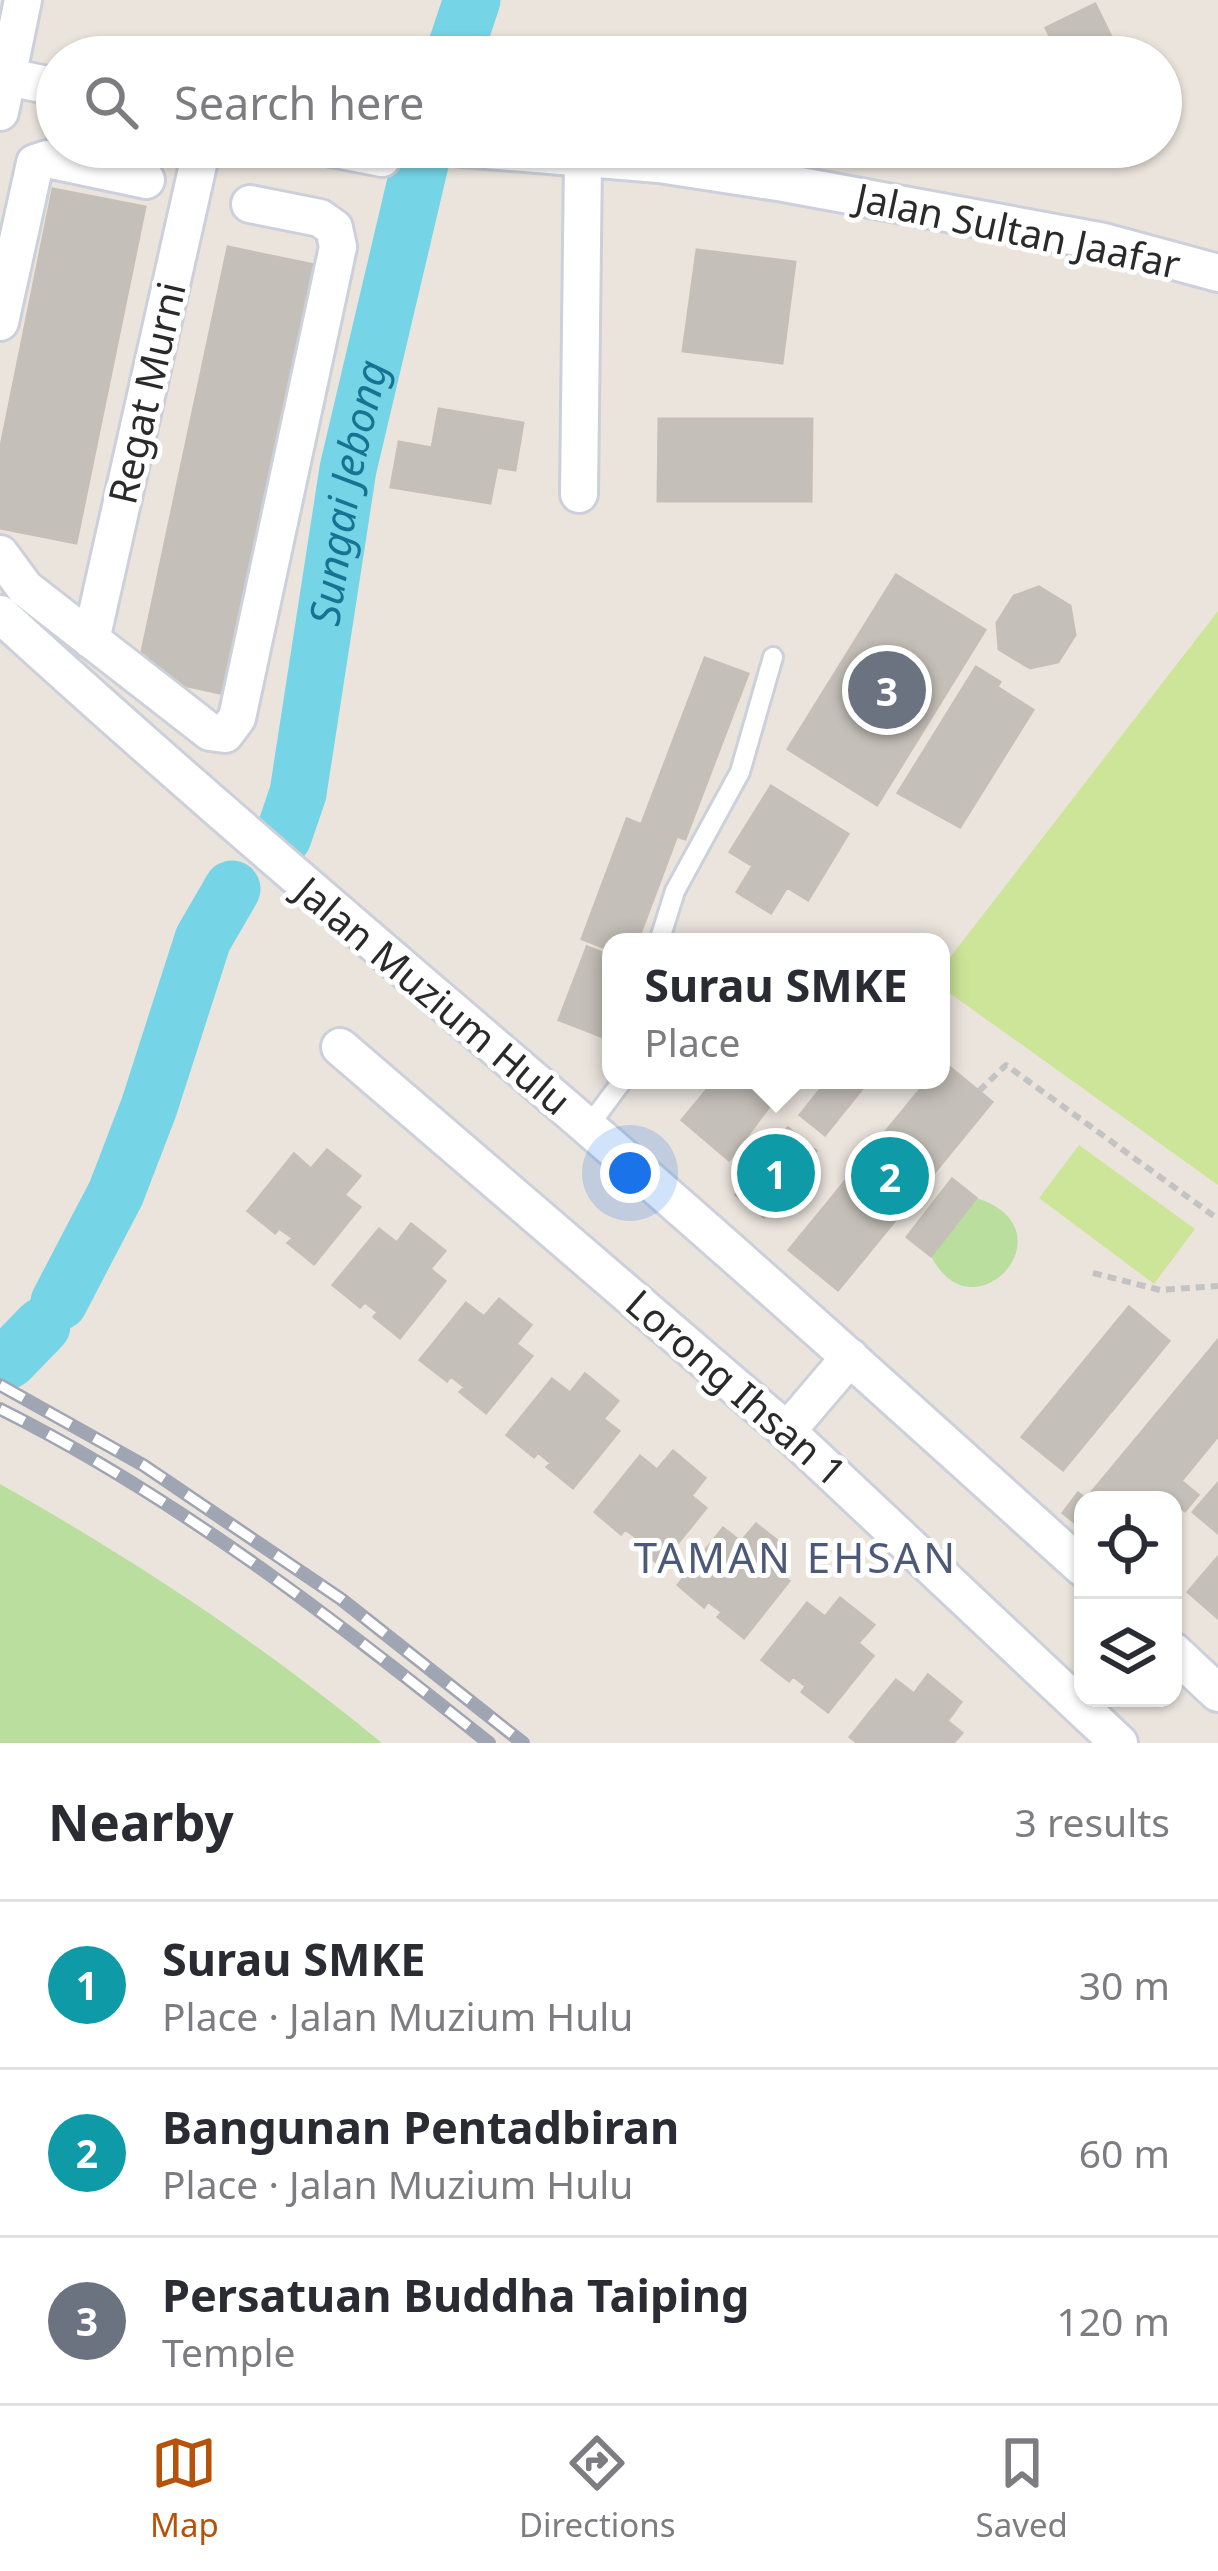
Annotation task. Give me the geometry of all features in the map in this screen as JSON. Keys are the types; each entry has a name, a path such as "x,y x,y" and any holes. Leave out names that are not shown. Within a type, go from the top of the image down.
{"street":[{"path":"23,0 4,94 36,90"},
{"path":"0,322 36,163"},
{"path":"89,168 146,180"},
{"name":"Regat Murni","path":"91,640 197,168"},
{"path":"579,494 583,168"},
{"name":"Jalan Sultan Jaafar","path":"684,168 1103,242 1218,273"},
{"path":"0,554 25,587 210,733 225,734 237,718 338,247 334,228 320,218 250,205"},
{"name":"Jalan Muzium Hulu","path":"0,614 301,885 588,1127 1074,1560"},
{"name":"Lorong Ihsan 1","path":"340,1047 787,1431 1119,1743"},
{"path":"787,1431 850,1357"},
{"path":"1182,1659 1218,1693"}],"lane":[{"path":"661,933 675,891 740,772 772,657"},
{"path":"588,1127 616,1089"}],"path":[{"path":"979,1090 1006,1065 1218,1219"},
{"path":"1093,1273 1160,1290 1218,1286"}],"green space":[{"path":"1218,611 1218,1185 950,993 950,957"},
{"path":"1079,1145 1195,1229 1154,1284 1039,1198"},
{"path":"976,1198 1004,1213 1016,1232 1016,1252 1006,1270 990,1283 970,1287 949,1279 931,1256"},
{"path":"0,1484 197,1605 382,1743 0,1743"}],"building":[{"path":"1095,4 1111,36 1050,36 1046,28"},
{"path":"53,189 145,207 76,543 0,528 0,451"},
{"path":"228,247 319,266 229,695 137,675"},
{"path":"697,250 795,262 782,363 683,351"},
{"path":"439,409 523,423 515,470 497,467 490,503 391,487 399,442 432,448"},
{"path":"659,419 812,419 811,501 658,501"},
{"path":"896,575 985,630 877,805 788,749"},
{"path":"1039,587 1070,606 1075,635 1058,662 1030,668 999,649 997,623 1014,596"},
{"path":"705,658 748,674 685,839 642,823"},
{"path":"976,667 1033,710 960,827 898,793"},
{"path":"771,786 848,834 808,900 787,887 771,913 737,892 753,866 730,852"},
{"path":"627,819 676,838 640,933 602,933 602,947 582,939"},
{"path":"587,947 602,953 602,1036 559,1020"},
{"path":"950,1068 992,1102 838,1290 789,1250 921,1089 950,1089"},
{"path":"708,1089 782,1089 729,1160 682,1120"},
{"path":"821,1089 862,1089 825,1135 800,1115"},
{"path":"788,1128 816,1151 764,1217 736,1195"},
{"path":"327,1150 360,1176 344,1195 360,1207 314,1264 288,1243 293,1238 279,1228 275,1233 248,1211 294,1154 311,1169"},
{"path":"952,1179 976,1198 931,1256 907,1237"},
{"path":"411,1224 445,1251 430,1269 445,1281 400,1338 374,1317 378,1312 365,1302 360,1307 333,1285 379,1229 397,1243"},
{"path":"499,1299 531,1325 516,1344 532,1356 486,1413 460,1392 465,1387 451,1376 447,1381 420,1360 466,1303 484,1317"},
{"path":"1129,1307 1169,1341 1063,1470 1022,1437"},
{"path":"1218,1340 1218,1436 1181,1481 1198,1495 1185,1511 1182,1491 1093,1491"},
{"path":"585,1374 618,1401 603,1419 619,1431 573,1488 547,1467 551,1463 538,1452 534,1457 507,1435 552,1379 570,1393"},
{"path":"673,1451 705,1478 691,1496 706,1508 660,1565 635,1545 639,1539 625,1529 621,1534 595,1512 640,1456 657,1470"},
{"path":"1218,1483 1218,1533 1193,1512"},
{"path":"1074,1498 1074,1522 1063,1513"},
{"path":"756,1524 789,1550 774,1569 789,1581 744,1638 718,1617 722,1612 708,1601 704,1607 678,1585 723,1528 741,1542"},
{"path":"1218,1557 1218,1618 1188,1592"},
{"path":"840,1598 874,1625 858,1643 873,1656 828,1712 802,1692 806,1686 793,1676 789,1681 762,1660 807,1603 825,1617"},
{"path":"928,1675 961,1702 947,1721 962,1733 953,1743 858,1743 850,1737 896,1680 914,1694"}],"waterway":[{"name":"Sungai Jebong","path":"460,36 472,0"},
{"name":"Sungai Jebong","path":"283,837 298,793 348,469 419,168"},
{"name":"Sungai Jebong","path":"59,1302 116,1193 203,939 232,889"},
{"name":"Sungai Jebong","path":"9,1360 42,1326"}],"railway":[{"path":"0,1385 143,1465 341,1599 523,1743"},
{"path":"0,1409 192,1521 313,1606 489,1743"}],"place":[{"name":"Persatuan Buddha Taiping","path":"887,690"},
{"name":"Surau SMKE","path":"776,1173"},
{"name":"Bangunan Pentadbiran","path":"890,1176"}],"district":[{"name":"TAMAN EHSAN","path":"796,1558"}]}
